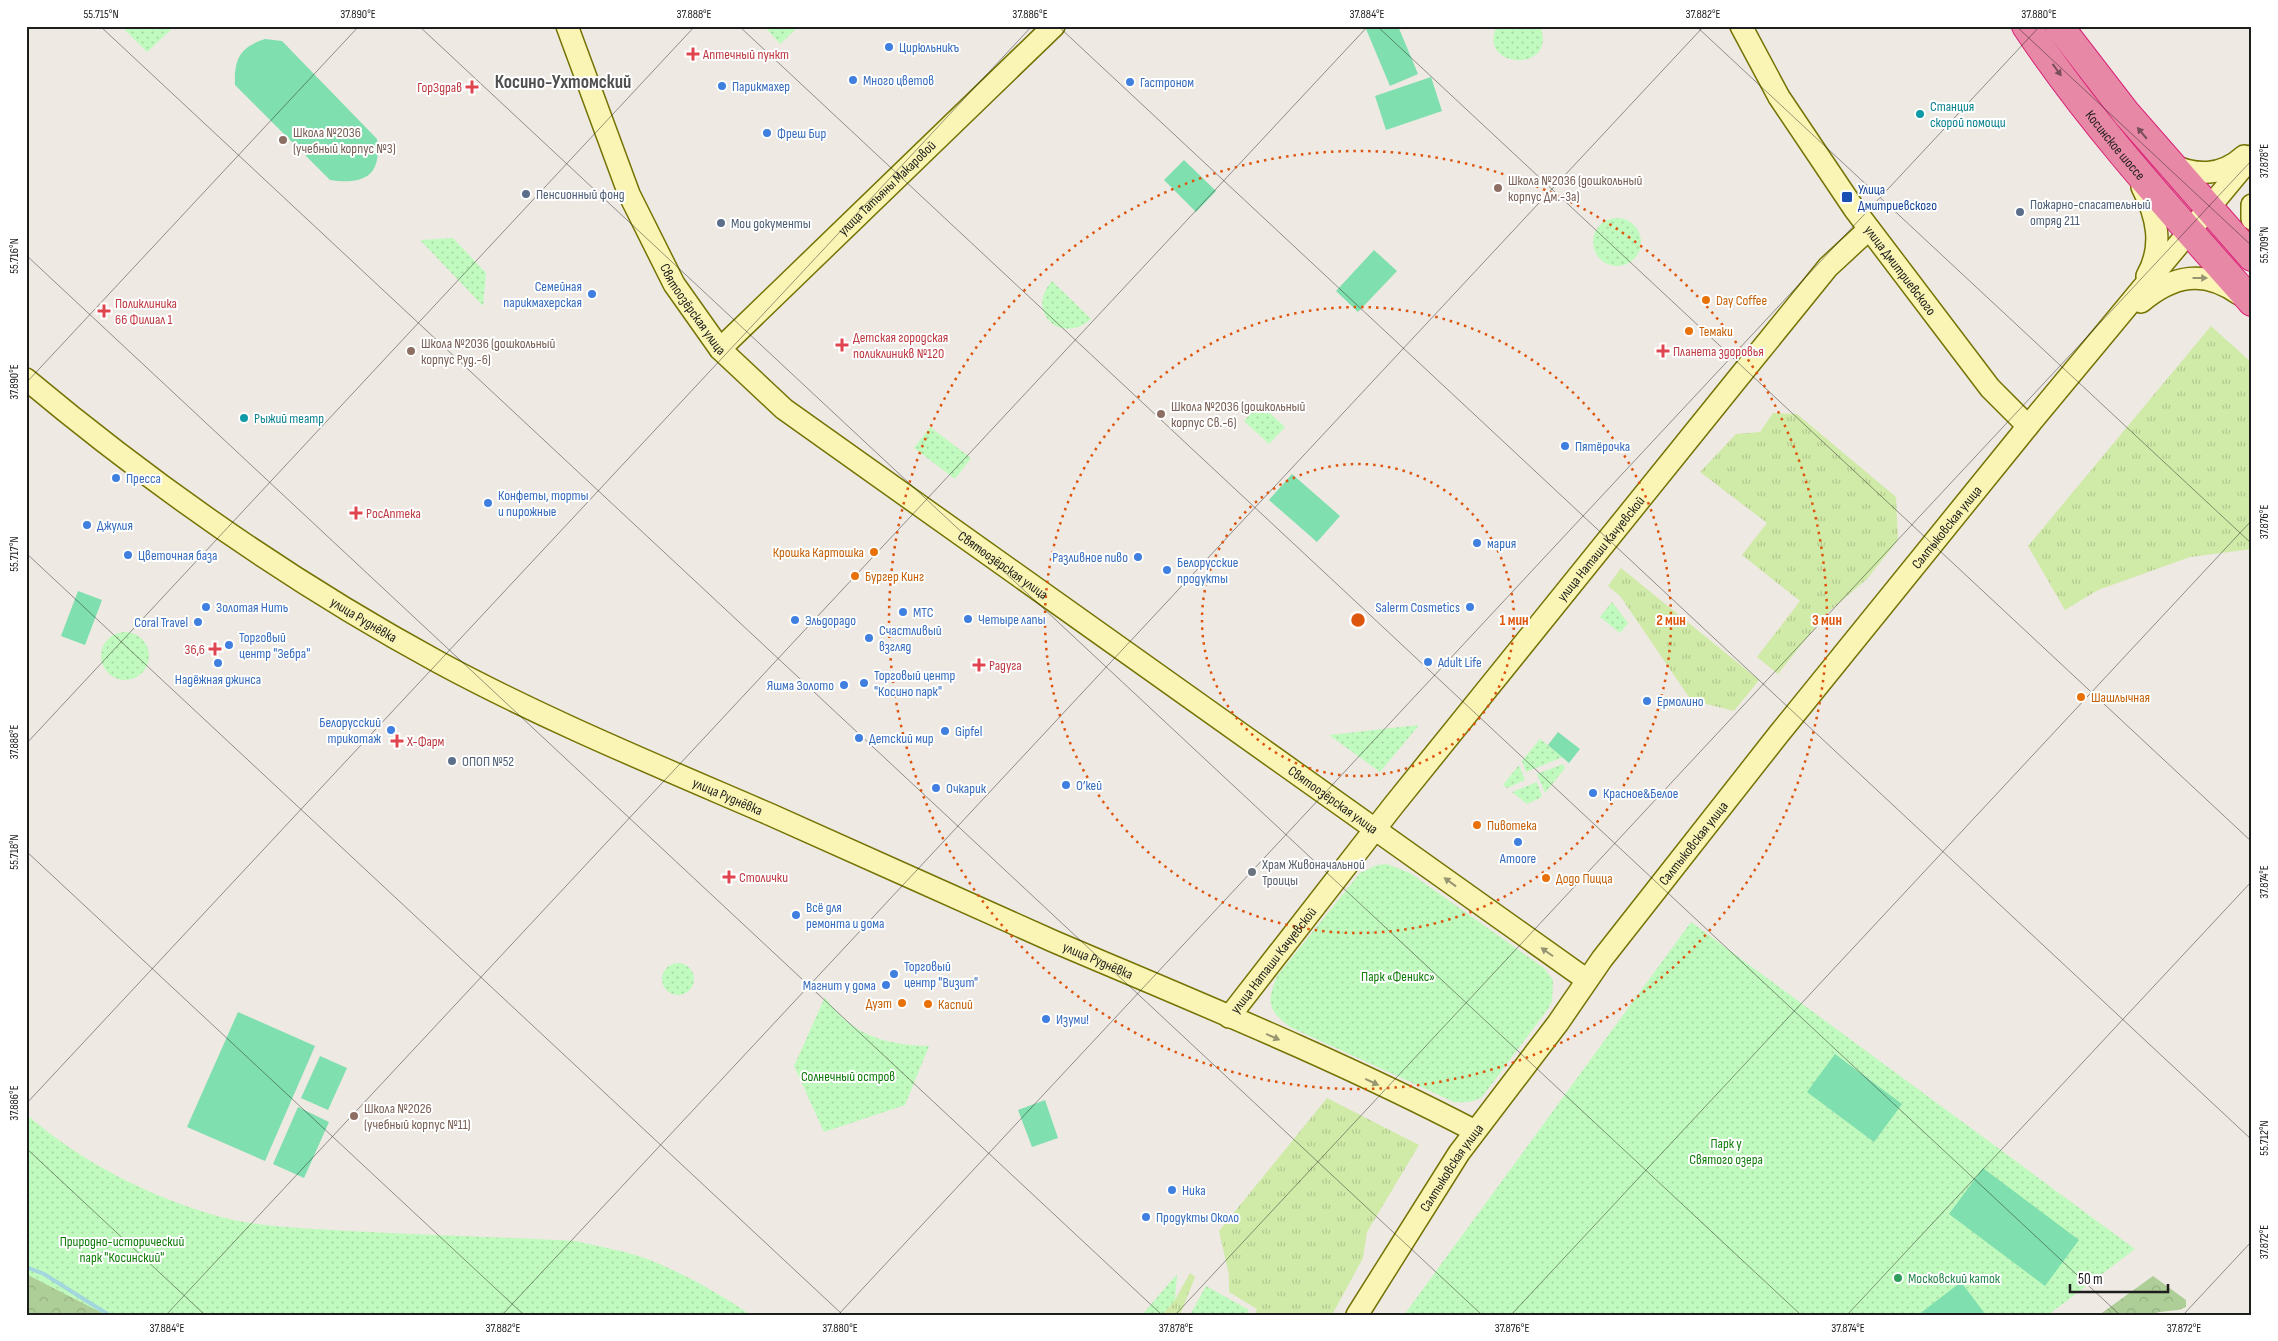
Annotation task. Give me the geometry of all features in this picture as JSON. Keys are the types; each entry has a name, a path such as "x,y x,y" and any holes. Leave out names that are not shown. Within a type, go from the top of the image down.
{"highway":[{"name":"Косинское шоссе","path":"2026,26 2072,91 2193,236 2252,303"},
{"name":"Косинское шоссе","path":"2059,26 2126,113 2252,257"}],"street":[{"name":"Святоозёрская улица","path":"567,26 629,194 674,284 720,349 784,409 1587,980"},
{"name":"улица Татьяны Макаровой","path":"720,349 1054,26"},
{"name":"улица Дмитриевского","path":"1741,26 1760,64 1794,121 1869,229 1990,388 2028,426"},
{"path":"2169,164 2190,171 2210,173 2222,171 2235,164 2252,150"},
{"name":"Салтыковская улица","path":"1357,1315 1459,1153 1558,1023 1587,980 1778,735 2028,426 2193,236 2252,156"},
{"path":"2128,159 2155,214 2158,230 2157,247 2152,268 2138,299"},
{"name":"Салтыковская улица","path":"2212,212 2252,169"},
{"path":"2252,205 2252,219"},
{"name":"улица Наташи Качуевской","path":"1229,1017 1375,829 1828,267 1869,229"},
{"path":"2138,299 2176,281 2197,277 2225,284 2252,303"},
{"name":"улица Руднёвка","path":"26,378 108,446 229,533 356,614 444,665 563,724 1229,1017 1436,1111 1475,1131"}],"green space":[{"path":"121,26 175,26 147,52"},
{"path":"764,26 799,26 780,44"},
{"path":"1374,26 1398,26 1418,74 1390,86 1366,29"},
{"path":"1497,26 1540,26 1543,42 1538,52 1529,58 1517,60 1506,58 1497,51 1493,40"},
{"path":"265,39 282,41 377,139 377,162 368,175 352,181 330,180 235,85 237,61 240,55 256,42"},
{"path":"1431,77 1442,111 1386,130 1375,96"},
{"path":"1184,160 1216,191 1196,212 1164,180"},
{"path":"1612,218 1622,218 1631,222 1637,228 1641,242 1637,256 1631,262 1622,266 1612,266 1603,262 1597,256 1593,247 1593,237 1597,228 1603,222"},
{"path":"453,238 486,273 483,306 420,240"},
{"path":"1374,250 1397,271 1358,312 1336,291"},
{"path":"1052,281 1091,319 1079,326 1068,329 1058,327 1050,321 1044,313 1042,303 1045,292"},
{"path":"2211,326 2252,363 2252,549 2190,557 2098,590 2065,610 2028,546"},
{"path":"1260,404 1285,427 1269,444 1244,421"},
{"path":"1773,413 1797,414 1896,497 1898,540 1867,579 1825,615 1778,674 1757,657 1800,601 1742,555 1767,523 1700,472 1736,434 1760,432"},
{"path":"930,427 971,458 955,479 914,448"},
{"path":"1292,474 1340,516 1317,542 1269,500"},
{"path":"1621,568 1759,680 1734,711 1691,700 1620,596 1608,586"},
{"path":"78,591 102,600 85,645 61,636"},
{"path":"1612,602 1628,623 1620,633 1600,617"},
{"path":"120,632 130,632 142,639 149,651 149,661 142,673 130,680 120,680 112,676 105,669 101,661 101,651 105,643 112,636"},
{"path":"1419,725 1380,772 1329,735"},
{"path":"1558,732 1580,749 1569,763 1548,745"},
{"path":"1540,739 1563,757 1526,772 1522,761"},
{"path":"1563,764 1565,768 1545,793 1537,774"},
{"path":"1519,765 1525,780 1507,788 1503,785"},
{"path":"1537,782 1542,796 1527,804 1512,792"},
{"name":"Парк «Феникс»","path":"1387,864 1410,873 1544,968 1553,980 1552,1001 1548,1009 1482,1097 1475,1100 1454,1102 1290,1027 1273,1010 1271,999 1277,976 1360,873 1377,865"},
{"name":"Парк у Святого озера","path":"1691,922 2135,1249 2048,1315 1404,1315"},
{"path":"678,963 684,964 689,968 693,973 693,985 689,990 684,994 678,995 672,994 667,990 663,985 662,979 663,973 667,968 672,964"},
{"name":"Солнечный остров","path":"825,997 846,1021 870,1035 898,1043 929,1046 905,1105 824,1132 794,1066"},
{"path":"238,1012 315,1046 265,1161 187,1127"},
{"path":"1835,1054 1902,1104 1874,1142 1807,1092"},
{"path":"320,1056 347,1068 328,1110 301,1098"},
{"path":"1327,1098 1419,1145 1367,1232 1363,1258 1332,1315 1254,1315 1257,1309 1229,1292 1229,1275 1219,1231"},
{"path":"1045,1100 1058,1138 1032,1147 1018,1110"},
{"path":"298,1107 329,1122 304,1178 273,1164"},
{"name":"Природно-исторический парк \"Косинский\"","path":"26,1114 68,1147 115,1175 164,1198 214,1215 247,1223 299,1228 576,1241 650,1260 702,1285 751,1315 106,1315 26,1274"},
{"path":"1983,1168 2079,1240 2045,1286 1949,1214"},
{"path":"26,1224 198,1315 26,1315"},
{"path":"1190,1273 1195,1277 1180,1315 1162,1315 1175,1300"},
{"path":"1177,1274 1175,1300 1162,1315 1142,1315"},
{"path":"2153,1276 2186,1300 2186,1307 2151,1315 2099,1315"},
{"path":"1961,1282 1986,1315 1918,1315"},
{"path":"1206,1286 1249,1310 1246,1315 1190,1315"}],"waterway":[{"path":"26,1267 44,1274 109,1315"}],"place":[{"name":"Цирюльникъ","path":"889,47"},
{"name":"Аптечный пункт","path":"693,54"},
{"name":"Много цветов","path":"853,80"},
{"name":"Гастроном","path":"1130,82"},
{"name":"Парикмахер","path":"722,86"},
{"name":"ГорЗдрав","path":"472,87"},
{"name":"Станция скорой помощи","path":"1920,114"},
{"name":"Фреш Бир","path":"767,133"},
{"name":"Школа №2036 (учебный корпус №3)","path":"283,140"},
{"name":"Школа №2036 (дошкольный корпус Дм.-3а)","path":"1498,188"},
{"name":"Пенсионный фонд","path":"526,194"},
{"name":"Улица Дмитриевского","path":"1847,197"},
{"name":"Пожарно-спасательный отряд 211","path":"2020,212"},
{"name":"Мои документы","path":"721,223"},
{"name":"Семейная парикмахерская","path":"592,294"},
{"name":"Day Coffee","path":"1706,300"},
{"name":"Поликлиника 66 Филиал 1","path":"104,311"},
{"name":"Темаки","path":"1689,331"},
{"name":"Детская городская поликлиникв №120","path":"842,345"},
{"name":"Школа №2036 (дошкольный корпус Руд.-6)","path":"411,351"},
{"name":"Планета здоровья","path":"1663,351"},
{"name":"Школа №2036 (дошкольный корпус Св.-6)","path":"1161,414"},
{"name":"Рыжий театр","path":"244,418"},
{"name":"Пятёрочка","path":"1565,446"},
{"name":"Пресса","path":"116,478"},
{"name":"Конфеты, торты и пирожные","path":"488,503"},
{"name":"РосАптека","path":"356,513"},
{"name":"Джулия","path":"87,525"},
{"name":"мария","path":"1477,543"},
{"name":"Крошка Картошка","path":"874,552"},
{"name":"Цветочная база","path":"128,555"},
{"name":"Разливное пиво","path":"1138,557"},
{"name":"Белорусские продукты","path":"1167,570"},
{"name":"Бургер Кинг","path":"855,576"},
{"name":"Золотая Нить","path":"206,607"},
{"name":"Salerm Cosmetics","path":"1470,607"},
{"name":"МТС","path":"903,612"},
{"name":"Четыре лапы","path":"968,619"},
{"name":"Эльдорадо","path":"795,620"},
{"name":"Coral Travel","path":"198,622"},
{"name":"Счастливый взгляд","path":"869,638"},
{"name":"Торговый центр \"Зебра\"","path":"229,645"},
{"name":"36,6","path":"215,649"},
{"name":"Adult Life","path":"1428,662"},
{"name":"Надёжная джинса","path":"218,663"},
{"name":"Радуга","path":"979,665"},
{"name":"Торговый центр \"Косино парк\"","path":"864,683"},
{"name":"Яшма Золото","path":"844,685"},
{"name":"Шашлычная","path":"2081,697"},
{"name":"Ермолино","path":"1647,701"},
{"name":"Белорусский трикотаж","path":"391,730"},
{"name":"Gipfel","path":"945,731"},
{"name":"Детский мир","path":"859,738"},
{"name":"X-Фарм","path":"397,741"},
{"name":"ОПОП №52","path":"452,761"},
{"name":"О’кей","path":"1066,785"},
{"name":"Очкарик","path":"936,788"},
{"name":"Красное&Белое","path":"1593,793"},
{"name":"Пивотека","path":"1477,825"},
{"name":"Amoore","path":"1518,842"},
{"name":"Храм Живоначальной Троицы","path":"1252,872"},
{"name":"Столички","path":"729,877"},
{"name":"Додо Пицца","path":"1546,878"},
{"name":"Всё для ремонта и дома","path":"796,915"},
{"name":"Торговый центр \"Визит\"","path":"894,974"},
{"name":"Магнит у дома","path":"886,985"},
{"name":"Дуэт","path":"902,1003"},
{"name":"Каспий","path":"928,1004"},
{"name":"Изуми!","path":"1046,1019"},
{"name":"Школа №2026 (учебный корпус №11)","path":"354,1116"},
{"name":"Ника","path":"1172,1190"},
{"name":"Продукты Около","path":"1146,1217"},
{"name":"Московский каток","path":"1898,1278"}],"district":[{"name":"Косино-Ухтомский","path":"563,81"}]}
